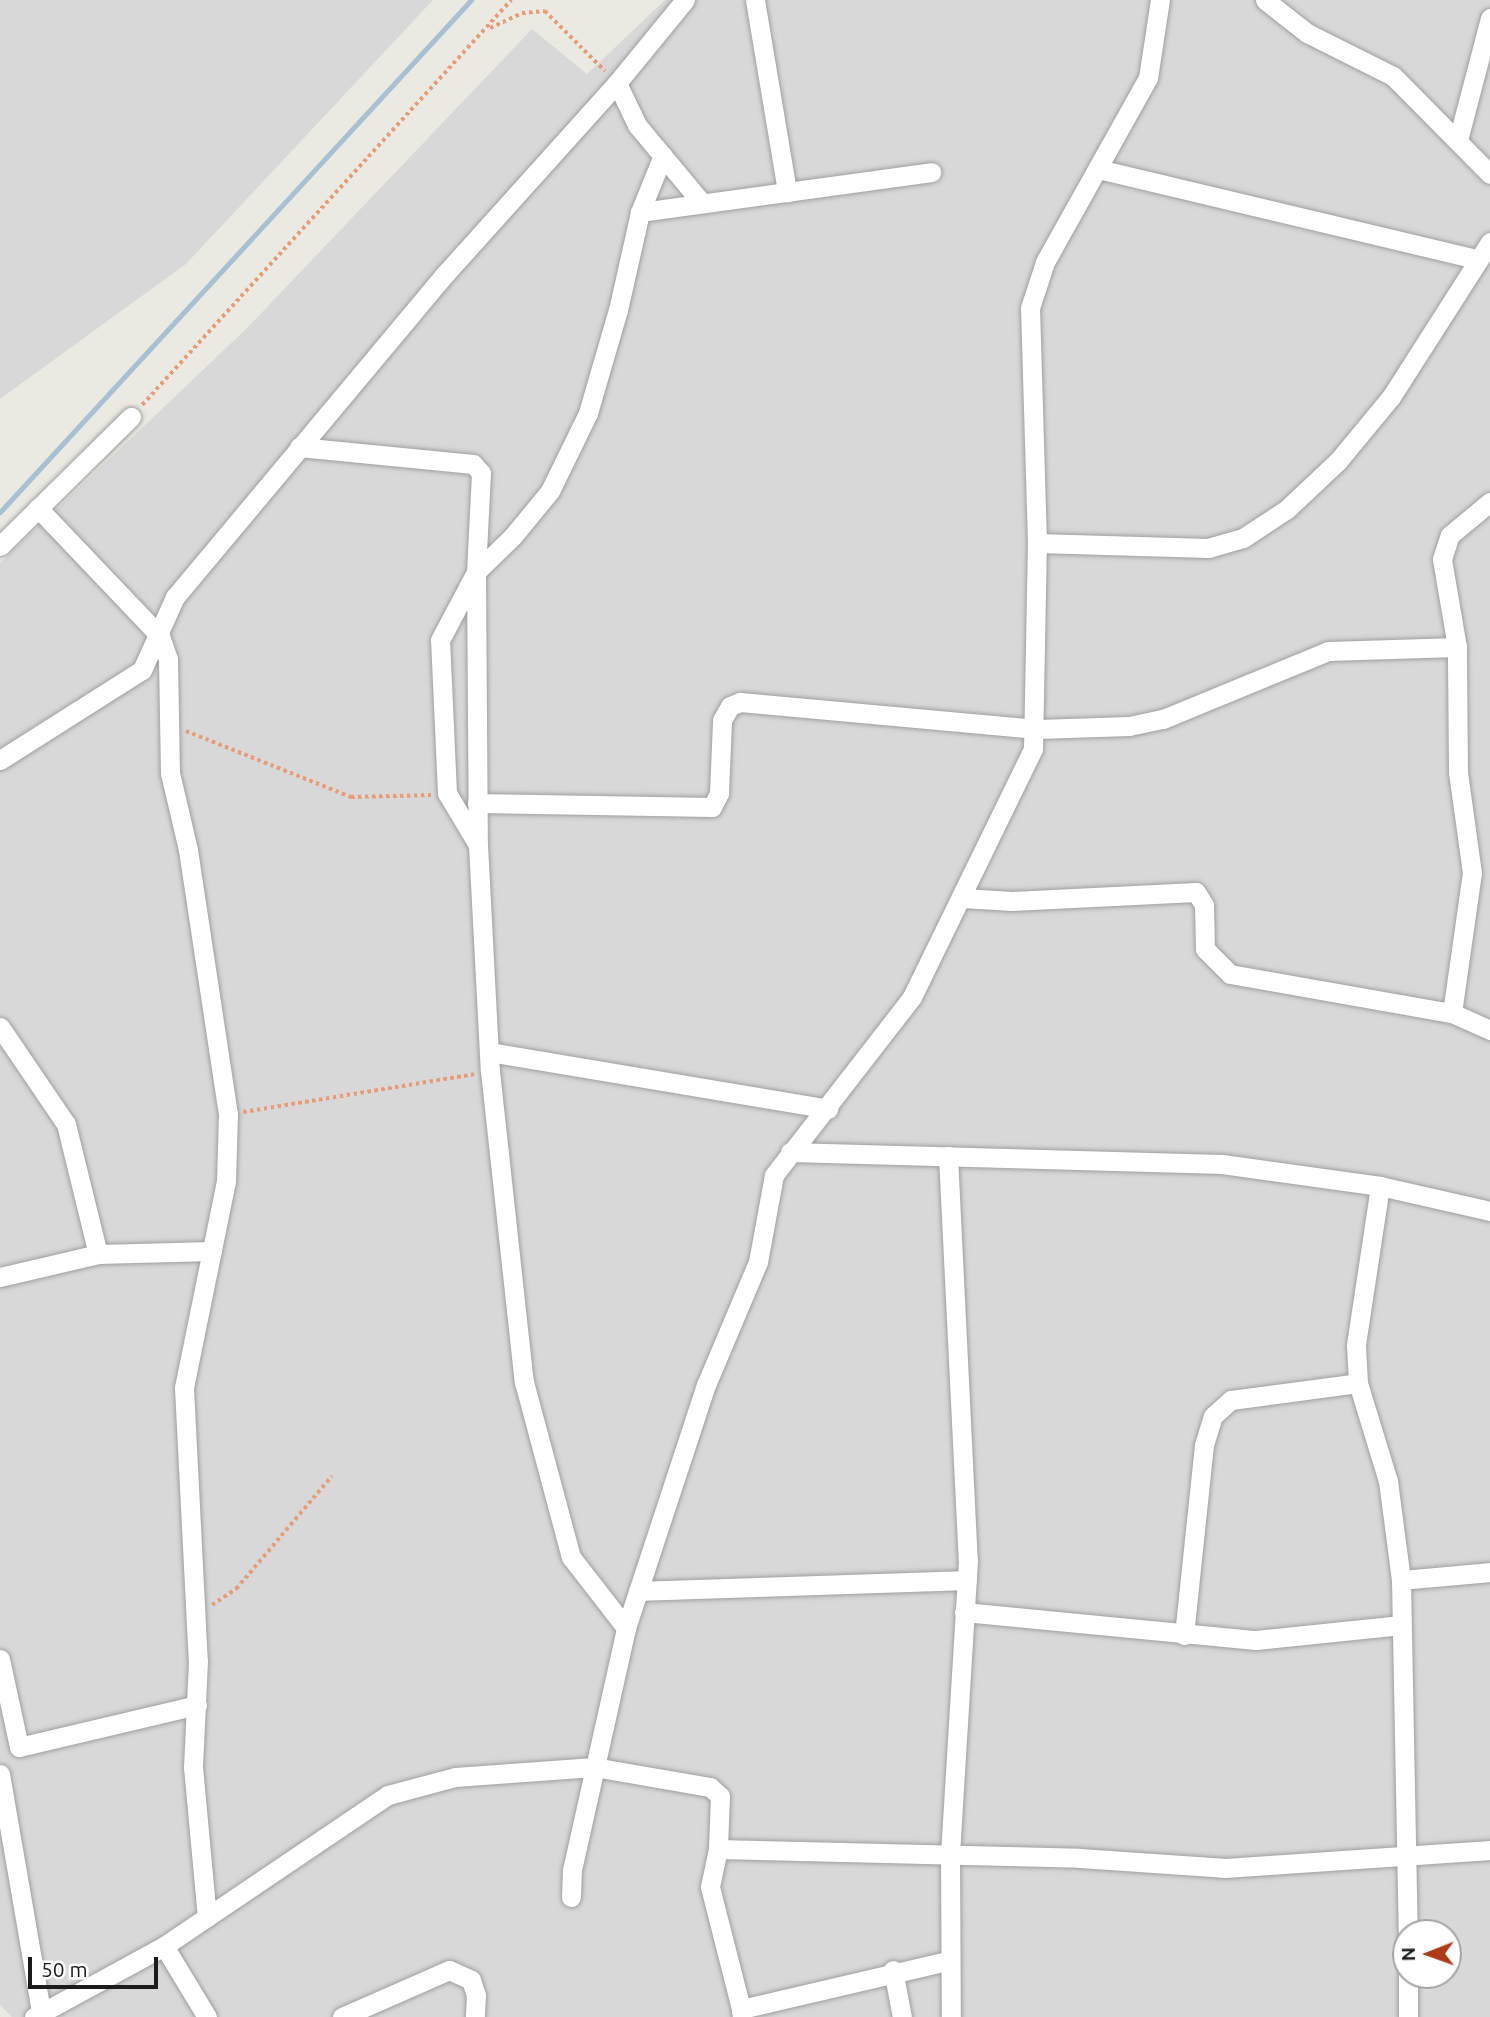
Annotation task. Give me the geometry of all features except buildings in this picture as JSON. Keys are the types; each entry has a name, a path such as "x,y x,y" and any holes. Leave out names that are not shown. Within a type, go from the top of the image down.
{"street":[{"path":"0,760 142,670 160,636 175,597 446,273 617,83 685,0"},
{"path":"755,0 787,192"},
{"path":"572,1897 571,1877 626,1628 706,1385 758,1262 774,1175 790,1152 828,1109 912,997 1029,762 1037,729 1037,543 1030,309 1045,262 1148,78 1160,0"},
{"path":"1265,0 1307,33 1383,69 1490,174"},
{"path":"1458,140 1490,18"},
{"path":"617,83 629,113 702,203"},
{"path":"478,845 447,793 438,651 475,572 513,536 550,491 588,413 618,310 640,212 663,155"},
{"path":"1098,169 1476,259"},
{"path":"640,212 931,172"},
{"path":"1037,543 1208,548 1256,529 1312,488 1365,431 1408,374 1476,259 1490,242"},
{"path":"0,546 131,417"},
{"path":"299,447 477,466 482,479 475,572 478,845 490,1061 527,1397 571,1557 626,1628"},
{"path":"1452,1013 1472,873 1458,772 1457,647 1442,559 1444,546 1462,522 1490,502"},
{"path":"38,508 160,636 171,669 170,773 187,850 228,1114 226,1181 184,1388 197,1612 197,1705 192,1767 207,1917"},
{"path":"477,803 712,807 719,793 722,720 730,706 740,702 1037,729 1145,724 1328,651 1457,647"},
{"path":"962,898 1012,901 1196,892 1203,899 1205,949 1230,974 1452,1013 1490,1030"},
{"path":"0,1027 66,1124 99,1254"},
{"path":"490,1061 651,1075 828,1109"},
{"path":"790,1152 1187,1161 1380,1186 1490,1211"},
{"path":"948,1156 967,1580 950,1853 947,1961 951,2017"},
{"path":"1380,1186 1358,1320 1358,1383 1388,1481 1401,1580 1408,1919"},
{"path":"0,1277 99,1254 212,1251"},
{"path":"1184,1636 1204,1445 1213,1416 1231,1400 1358,1383"},
{"path":"1401,1580 1490,1572"},
{"path":"638,1591 967,1580"},
{"path":"964,1612 1184,1636 1270,1640 1401,1625"},
{"path":"0,1659 19,1747"},
{"path":"0,1767 19,1747 197,1705"},
{"path":"0,1774 38,2014 164,1946 368,1806 407,1787 455,1777 594,1766 716,1790 721,1803 718,1849 710,1886 741,2013 893,1970 947,1961"},
{"path":"718,1849 950,1853 1225,1868 1407,1858 1490,1850"},
{"path":"164,1946 207,2017"},
{"path":"342,2017 449,1970 471,1980 476,1995 475,2017"},
{"path":"893,1970 902,2017"},
{"path":"1408,1989 1408,2017"}],"path":[{"path":"131,417 511,0"},
{"path":"488,28 522,13 545,11 617,83"},
{"path":"171,725 351,797 447,793"},
{"path":"228,1114 490,1061"},
{"path":"197,1612 236,1589 332,1476"}],"shaded area":[{"path":"0,0 433,0 186,264 0,399"},
{"path":"665,0 1490,0 1490,2017 12,2017 0,2005 0,563 247,328 532,29 587,74"}],"waterway":[{"path":"0,512 471,0"}]}
